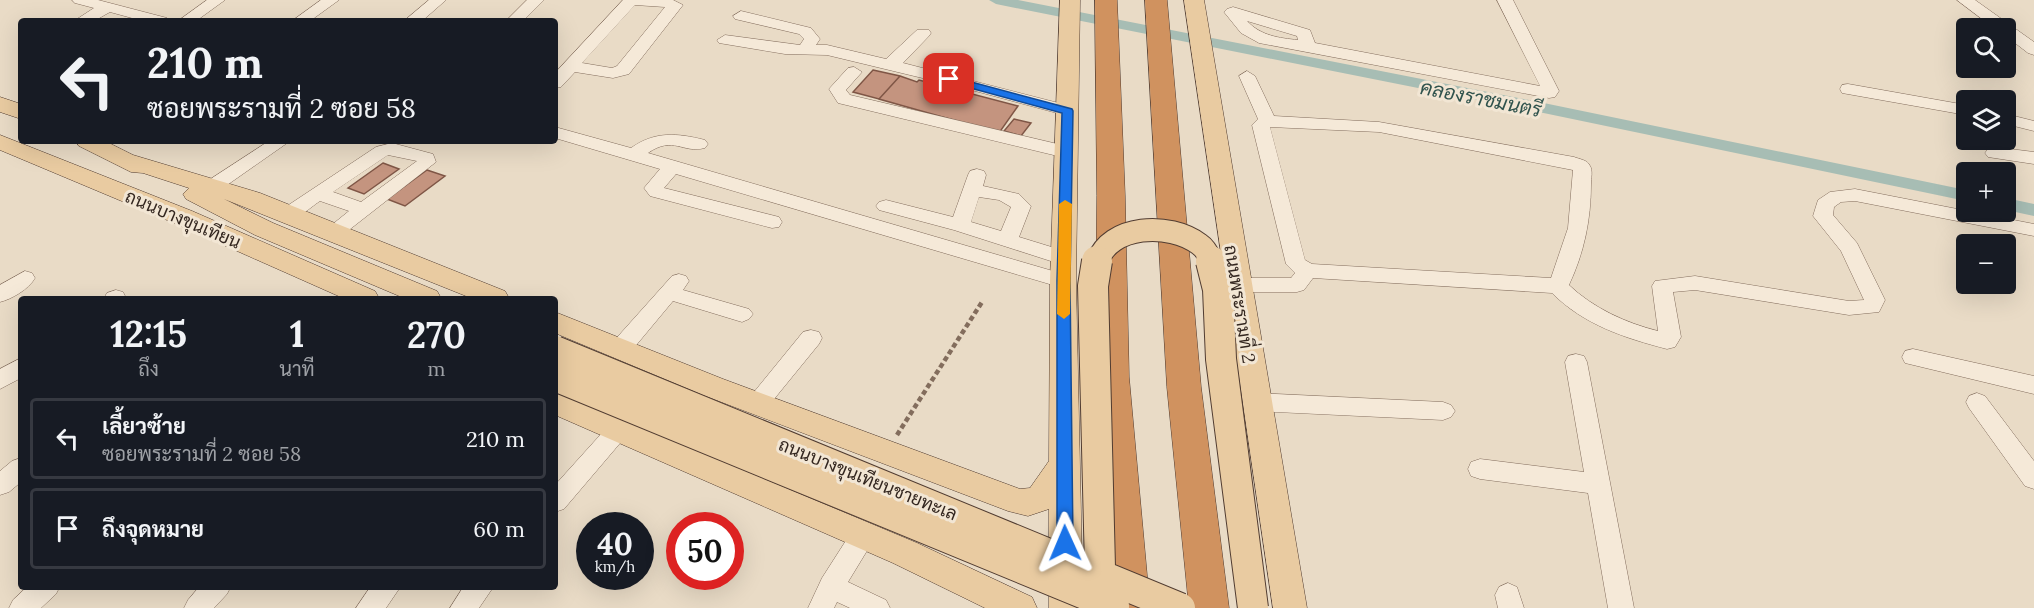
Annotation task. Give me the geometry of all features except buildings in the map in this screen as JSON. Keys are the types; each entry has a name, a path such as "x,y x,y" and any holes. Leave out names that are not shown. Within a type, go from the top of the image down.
{"highway":[{"path":"1106,0 1111,196 1112,376 1130,608"},
{"path":"1156,0 1184,387 1209,608"}],"main road":[{"path":"1066,608 1064,269 1071,0"},
{"name":"ถนนพระรามที่ 2","path":"1194,0 1237,285 1290,608"},
{"path":"0,104 18,111"},
{"name":"ถนนบางขุนเทียน","path":"0,142 361,296"},
{"name":"ถนนบางขุนเทียน","path":"93,144 264,229 423,296"},
{"path":"124,160 213,186 491,296"},
{"path":"139,200 173,229 318,296"},
{"path":"1101,608 1093,286 1095,265 1099,253 1109,242 1125,233 1140,231 1161,231 1194,241 1205,249 1214,267 1218,291 1221,359 1254,608"},
{"path":"558,323 758,403 941,471 1001,496 1029,504 1046,495 1064,464"},
{"name":"ถนนบางขุนเทียนชายทะเล","path":"558,352 1180,608"},
{"name":"ถนนบางขุนเทียนชายทะเล","path":"558,377 1118,608"},
{"path":"558,403 905,553 1020,608"},
{"path":"905,553 941,471"}],"street":[{"path":"80,0 105,4 151,18"},
{"path":"190,18 217,0"},
{"path":"304,18 331,0"},
{"path":"416,18 438,0"},
{"path":"517,18 536,0"},
{"path":"558,80 631,0 655,0 675,5 622,70 613,73 571,66"},
{"path":"1232,6 1304,33 1308,46 1549,93 1551,91 1505,0"},
{"path":"1965,0 1990,18"},
{"path":"86,18 105,4"},
{"path":"741,16 805,31 812,39 805,50"},
{"path":"894,62 923,33"},
{"path":"2016,37 2034,50"},
{"path":"725,40 805,50 827,50 894,62 1068,102"},
{"path":"854,72 837,89 838,94 844,99 1066,152"},
{"path":"1247,76 1268,121"},
{"path":"1848,89 1956,108"},
{"path":"1558,286 1577,239 1583,196 1582,167 1574,163 1379,127 1268,121 1261,125 1296,264 1308,271 1558,286 1573,303 1629,329 1667,341 1670,337 1662,286 1671,284 1695,283 1849,308 1872,307 1875,300 1850,248 1823,216 1825,204 1837,196 1855,195 2034,230"},
{"path":"2016,122 2034,126"},
{"path":"558,133 1064,269"},
{"path":"635,154 650,142 661,138 699,144"},
{"path":"213,186 277,144"},
{"path":"288,214 387,149 428,159 333,232"},
{"path":"1994,153 2034,158"},
{"path":"674,165 653,188 657,192 772,222"},
{"path":"960,225 974,182 1019,202 1022,206 1007,241"},
{"path":"318,194 363,209"},
{"path":"886,206 960,225 1007,241 1064,269"},
{"path":"1237,285 1297,285 1308,271"},
{"path":"0,295 25,278"},
{"path":"621,349 674,287 742,314"},
{"path":"758,403 812,338"},
{"path":"1913,357 2034,385"},
{"path":"1576,362 1621,608"},
{"path":"0,381 18,368"},
{"path":"1256,402 1443,411"},
{"path":"1977,402 2034,479"},
{"path":"558,499 619,429"},
{"path":"1480,469 1598,484"},
{"path":"0,485 18,470"},
{"path":"863,536 826,597 877,608"},
{"path":"22,608 42,590"},
{"path":"197,608 214,590"},
{"path":"369,608 385,590"},
{"path":"463,608 478,590"}],"path":[{"path":"887,451 982,302"}],"waterway":[{"name":"คลองราชมนตรี","path":"996,0 1534,106 1956,194"},
{"name":"คลองราชมนตรี","path":"2016,206 2034,210"}],"slow traffic":[{"path":"1064,314 1065,204"}],"route":[{"path":"949,79 1068,111 1064,281 1065,543"}]}
